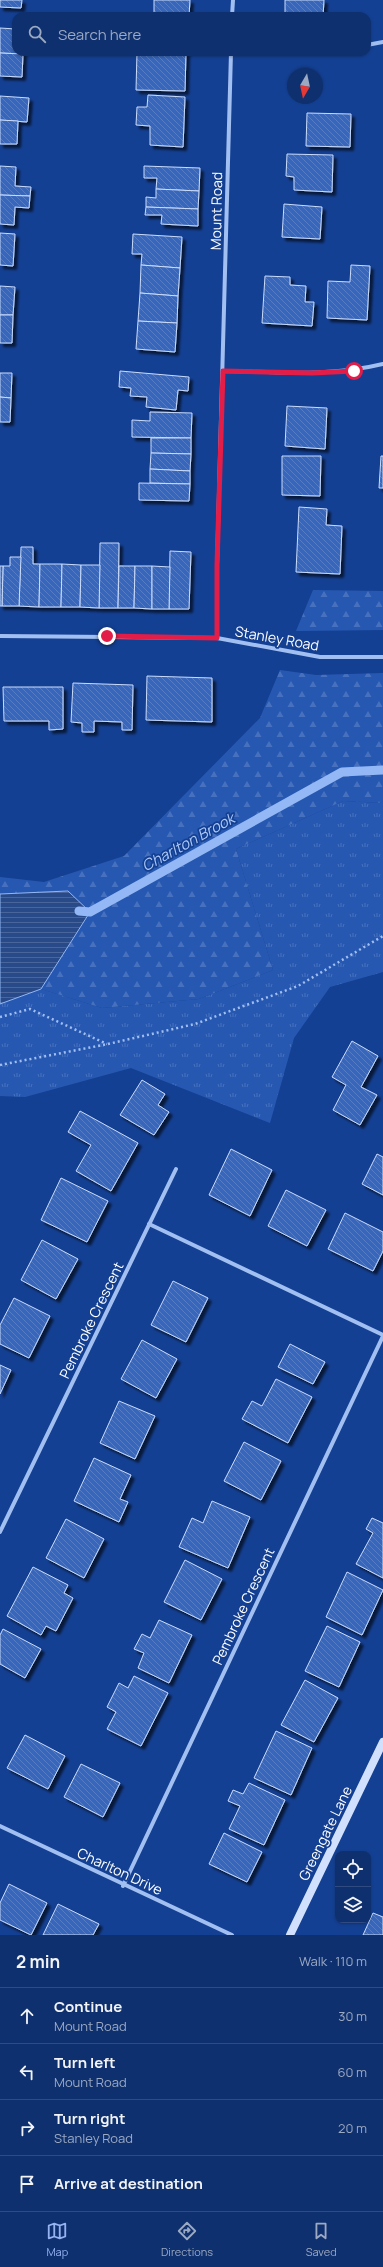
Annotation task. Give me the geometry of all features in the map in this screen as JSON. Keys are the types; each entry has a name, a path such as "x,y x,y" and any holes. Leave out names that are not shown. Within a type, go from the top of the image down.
{"street":[{"path":"232,12 233,0"},
{"path":"371,44 383,42"},
{"name":"Mount Road","path":"217,638 217,565 231,56"},
{"path":"223,371 312,373 354,371 383,364"},
{"name":"Stanley Road","path":"0,636 217,638 320,657 383,657"},
{"name":"Pembroke Crescent","path":"0,1532 176,1169"},
{"name":"Pembroke Crescent","path":"124,1886 383,1336 149,1224"},
{"name":"Greengate Lane","path":"290,1935 383,1742"},
{"name":"Charlton Drive","path":"0,1826 124,1886 232,1935"}],"path":[{"path":"0,1065 108,1044 195,1024 298,986 383,936"},
{"path":"0,1017 30,1009 108,1044"}],"green space":[{"path":"313,590 383,591 383,630 296,631"},
{"path":"280,670 316,675 383,673 383,803 343,801 236,849 273,970 199,999 102,1008 41,989 90,913 68,891 0,894 0,877 44,882 124,856 260,718"},
{"path":"343,801 383,803 383,972 330,987 294,1038 270,1123 131,1068 25,1097 0,1096 0,1004 41,989 102,1008 199,999 273,970 236,849"}],"shaded area":[{"path":"68,891 90,912 41,989 0,1004 0,894"}],"building":[{"path":"0,0 22,0 21,8 0,7"},
{"path":"154,0 190,0 189,12 154,12"},
{"path":"285,0 324,0 323,12 285,12"},
{"path":"0,28 12,29 12,54 0,53"},
{"path":"0,53 12,54 12,56 23,56 22,77 0,76"},
{"path":"137,56 186,56 185,91 136,90"},
{"path":"148,95 185,97 183,147 150,145 150,126 136,125 137,107 147,107"},
{"path":"0,96 29,98 27,122 0,120"},
{"path":"307,113 351,114 350,147 306,146"},
{"path":"0,120 18,121 17,144 0,144"},
{"path":"287,154 333,155 332,192 294,190 294,177 286,176"},
{"path":"0,166 16,167 15,186 31,187 30,196 0,195"},
{"path":"144,166 200,168 199,191 156,189 157,178 144,178"},
{"path":"156,189 199,191 198,209 146,207 146,197 156,198"},
{"path":"0,195 30,196 29,208 15,207 14,225 0,224"},
{"path":"284,204 322,207 320,239 282,237"},
{"path":"146,207 198,209 198,226 161,224 162,215 145,215"},
{"path":"0,233 15,234 13,266 0,265"},
{"path":"133,234 182,237 180,268 141,265 142,254 132,254"},
{"path":"141,265 180,268 178,296 140,293"},
{"path":"351,265 370,266 367,320 327,318 328,281 350,282"},
{"path":"265,276 290,277 290,285 306,286 305,302 314,302 312,326 262,323"},
{"path":"0,286 15,287 13,315 0,315"},
{"path":"140,293 178,296 177,323 138,321"},
{"path":"0,315 13,315 12,343 0,343"},
{"path":"138,321 177,323 175,352 136,349"},
{"path":"120,371 189,377 188,391 178,390 176,410 146,407 147,397 130,396 131,388 119,387"},
{"path":"0,373 12,373 11,398 0,397"},
{"path":"0,397 11,398 10,422 0,422"},
{"path":"287,406 327,408 325,449 285,446"},
{"path":"150,412 192,413 191,438 132,437 132,420 150,421"},
{"path":"151,438 191,438 191,454 151,453"},
{"path":"151,453 191,454 190,471 150,469"},
{"path":"282,456 321,456 320,496 282,495"},
{"path":"381,456 383,456 383,488 379,488"},
{"path":"150,469 190,471 190,484 150,483"},
{"path":"139,483 190,484 189,501 139,500"},
{"path":"299,507 327,509 326,525 342,526 340,574 296,572"},
{"path":"100,543 119,543 118,608 99,608"},
{"path":"21,547 33,547 33,564 40,564 39,607 19,606"},
{"path":"170,551 191,552 189,609 169,609"},
{"path":"10,557 21,557 19,606 2,606 3,566 10,566"},
{"path":"40,564 62,564 61,607 39,607"},
{"path":"62,564 81,565 80,607 61,607"},
{"path":"81,565 100,565 99,608 80,607"},
{"path":"0,566 3,566 2,606 0,606"},
{"path":"119,566 135,566 134,608 118,608"},
{"path":"135,566 152,566 152,609 134,608"},
{"path":"152,566 170,567 169,609 152,609"},
{"path":"147,676 212,678 212,722 146,720"},
{"path":"73,683 133,685 132,730 122,730 122,722 94,721 94,732 82,732 82,723 71,722"},
{"path":"3,687 63,687 63,729 49,730 49,721 4,721"},
{"path":"352,1041 378,1056 361,1087 377,1095 360,1125 333,1110 346,1085 332,1077"},
{"path":"142,1080 165,1094 158,1105 169,1112 154,1135 120,1115"},
{"path":"80,1111 138,1143 111,1191 76,1171 91,1145 68,1132"},
{"path":"231,1149 272,1170 250,1216 209,1195"},
{"path":"377,1154 383,1157 383,1195 362,1184"},
{"path":"61,1178 108,1201 87,1242 41,1220"},
{"path":"286,1190 326,1210 307,1246 268,1226"},
{"path":"345,1213 383,1232 383,1251 373,1271 328,1249"},
{"path":"42,1240 78,1259 56,1299 21,1280"},
{"path":"173,1281 208,1298 186,1342 151,1325"},
{"path":"14,1298 50,1316 29,1358 0,1344 0,1325"},
{"path":"142,1340 177,1359 156,1398 121,1379"},
{"path":"290,1344 325,1362 313,1384 278,1367"},
{"path":"0,1365 11,1370 0,1394"},
{"path":"276,1379 312,1397 288,1443 242,1419 252,1401 262,1406"},
{"path":"119,1401 155,1416 135,1459 100,1443"},
{"path":"244,1442 281,1461 261,1500 224,1481"},
{"path":"94,1458 131,1475 120,1499 128,1502 119,1522 74,1501"},
{"path":"212,1501 250,1517 228,1568 179,1547 192,1518 203,1523"},
{"path":"372,1518 383,1523 383,1578 356,1564 373,1533 366,1529"},
{"path":"66,1519 104,1539 84,1578 46,1558"},
{"path":"185,1560 222,1579 201,1620 164,1602"},
{"path":"33,1567 68,1585 64,1593 73,1598 56,1631 46,1626 41,1635 7,1616"},
{"path":"347,1572 383,1590 362,1635 326,1617"},
{"path":"159,1620 192,1635 169,1683 138,1668 144,1653 134,1649 142,1634 150,1638"},
{"path":"327,1626 360,1642 339,1687 305,1671"},
{"path":"3,1629 41,1649 25,1678 0,1664 0,1635"},
{"path":"134,1676 168,1693 141,1746 107,1729 116,1712 107,1707 119,1683 128,1688"},
{"path":"305,1680 338,1698 314,1742 281,1725"},
{"path":"276,1731 312,1748 291,1795 254,1778"},
{"path":"25,1735 65,1756 48,1789 7,1768"},
{"path":"81,1764 120,1783 103,1817 64,1797"},
{"path":"249,1783 285,1800 264,1845 229,1829 240,1806 228,1801 233,1790 243,1794"},
{"path":"224,1833 262,1852 247,1882 209,1864"},
{"path":"9,1884 47,1903 31,1935 0,1920 0,1903"},
{"path":"58,1904 99,1924 93,1935 43,1935"},
{"path":"373,1913 383,1917 383,1935 363,1935 368,1923 371,1923"}],"waterway":[{"name":"Charlton Brook","path":"79,911 90,912 342,772 383,770"}],"route":[{"path":"107,636 217,638 217,565 223,371 312,373 354,371"}]}
